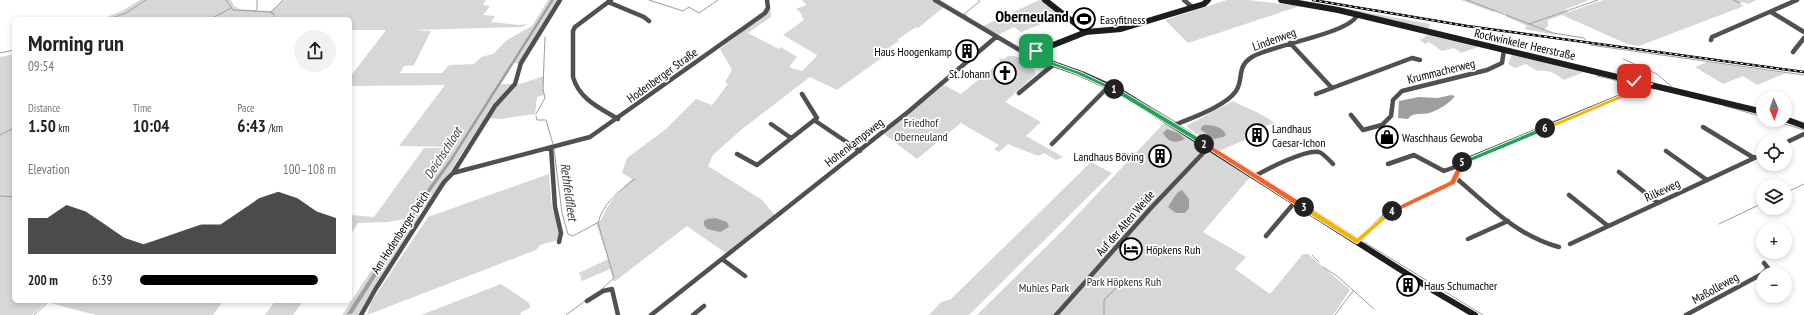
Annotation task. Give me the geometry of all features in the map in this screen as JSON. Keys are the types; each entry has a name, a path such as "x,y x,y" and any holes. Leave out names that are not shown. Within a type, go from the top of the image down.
{"street":[{"name":"Am Hodenberger Deich","path":"361,315 403,245 444,182 452,173 492,111 516,84 522,63 560,0"},
{"name":"Hodenberger Straße","path":"452,173 590,137 766,13 768,8 767,0"},
{"path":"935,0 1028,55 1110,86 1175,125 1434,291 1475,315"},
{"path":"1045,0 1086,32"},
{"path":"1184,0 1192,7"},
{"path":"1028,55 1086,32 1121,29 1204,4 1208,0"},
{"name":"Rockwinkeler Heerstraße","path":"1281,0 1358,14 1756,110"},
{"path":"1711,40 1712,37 1796,0"},
{"path":"618,118 581,95 573,84 573,31 575,27 609,1 644,17 649,21"},
{"path":"1771,12 1804,32"},
{"name":"Lindenweg","path":"1175,125 1209,111 1232,96 1237,90 1241,68 1246,61 1255,56 1290,43 1344,27 1356,19 1358,14"},
{"name":"Hohenkampsweg","path":"653,314 860,151 996,37"},
{"path":"1793,52 1804,38"},
{"path":"1290,43 1332,88"},
{"name":"Krummacherweg","path":"1351,115 1363,130 1378,127 1391,116 1393,100 1402,91 1487,70 1502,63 1504,50"},
{"path":"1316,94 1412,58 1420,60"},
{"path":"1019,93 1054,64"},
{"path":"1357,242 1388,213 1453,183 1464,161 1650,84"},
{"path":"1052,144 1110,86"},
{"path":"737,154 757,165 817,118 802,94"},
{"path":"814,120 860,151"},
{"path":"1792,122 1804,126"},
{"path":"771,124 791,138"},
{"path":"1703,127 1754,158"},
{"path":"1792,140 1804,134"},
{"path":"551,147 554,207 561,233 559,242"},
{"name":"Auf der Alten Weide","path":"1056,315 1155,204 1205,151 1211,148"},
{"path":"1666,151 1707,180"},
{"path":"1255,176 1306,154 1318,152 1333,164"},
{"path":"1388,164 1414,155 1426,163 1432,163 1446,172 1455,167 1460,168"},
{"name":"Rilkeweg","path":"1570,244 1754,158"},
{"path":"1619,172 1658,203"},
{"path":"1456,178 1508,221 1540,242 1559,247"},
{"path":"1569,195 1608,226"},
{"path":"1266,236 1295,202"},
{"path":"1468,239 1508,221"},
{"path":"722,259 745,276"},
{"name":"Maßolleweg","path":"1686,315 1762,274 1768,268 1764,263"},
{"path":"587,302 603,291 612,289 618,315"},
{"path":"693,315 704,306"}],"green space":[{"path":"140,0 231,0 234,6 240,9 271,11 284,0 486,0 483,5 490,6 483,15 495,16 491,22 519,25 528,24 522,27 415,30 431,31 414,65 404,66 400,73 442,73 449,65 474,64 481,57 493,54 507,40 532,26 548,0 551,0 450,159 420,199 346,315 342,315 350,303 352,303 352,300 405,219 388,222 358,223 352,232 352,215 374,217 424,148 454,148 460,138 454,147 399,146 445,85 352,86 352,74 386,30 352,30 352,17 107,17 122,11"},
{"path":"554,0 558,0 519,64 514,63"},
{"path":"802,0 932,0 944,7 918,28 916,27 897,40 899,41 884,51 887,54 837,90 810,77 741,130 713,155 708,166 762,200 775,215 727,254 687,226 614,282 610,269 582,281 579,273 608,259 596,223 601,220 607,208 622,188 632,179 622,173 627,158 666,129 696,99 712,105 728,84 725,82 732,70 720,49 771,9 771,17 748,33 779,49 781,47 797,57 789,67 802,71 816,57 817,55 783,35 804,20 800,12 796,9 806,5"},
{"path":"1039,0 1062,16 1021,32 1014,27 998,35 983,26"},
{"path":"1227,0 1248,0 1300,6 1188,43 1165,20"},
{"path":"1291,0 1300,0 1430,24 1428,30"},
{"path":"1461,0 1589,0 1564,10 1569,12 1603,0 1757,0 1748,4 1742,2 1740,4 1744,6 1639,46 1627,44 1562,15 1548,20 1548,26 1544,29 1556,35 1524,29 1527,26 1505,16 1507,14 1497,11 1493,12"},
{"path":"1428,35 1478,47 1461,53 1454,48 1442,51 1429,42 1425,44 1420,40"},
{"path":"12,54 12,303 45,303 32,315 0,315 0,57"},
{"path":"1512,55 1584,72 1564,80 1551,72 1537,71 1526,64 1515,68 1508,64"},
{"name":"Friedhof Oberneuland","path":"1008,56 1025,60 1032,66 1036,74 1005,102 1041,122 1026,136 1063,157 1056,160 1044,153 1038,156 1008,144 999,152 994,149 999,145 961,123 917,159 884,134 944,85 961,94 1000,62 999,58 1004,59"},
{"path":"1707,62 1786,73 1757,85 1743,76 1723,84 1695,67"},
{"path":"544,76 544,95 537,97 535,114 500,119 489,118 496,107 517,85"},
{"path":"501,84 515,84 491,108 448,175 425,206 416,213 450,164"},
{"path":"1233,101 1260,114 1274,123 1247,133 1251,137 1219,151 1186,126"},
{"path":"1165,122 1252,175 1203,232 1246,257 1235,269 1270,294 1303,254 1308,254 1350,290 1333,315 977,315 1065,228"},
{"path":"1091,162 1112,173 969,315 929,315 941,302 951,299"},
{"path":"549,174 552,208 559,231 558,240 540,245 536,250 367,315 371,302 428,217"},
{"path":"415,215 419,215 419,217 366,301 359,315 351,315"},
{"path":"501,284 528,302 531,307 520,313 521,315 421,315"},
{"path":"50,303 222,303 213,315 96,315"},
{"path":"274,303 302,303 293,315 265,315"}],"shaded area":[{"path":"551,0 554,0 450,164 423,202 352,314 346,315 420,199 450,159"},
{"path":"1451,95 1455,96 1453,99 1435,111 1416,114 1408,119 1398,118 1399,101 1419,97 1438,98"},
{"path":"1205,125 1217,127 1223,130 1226,135 1214,139 1201,130 1201,127"},
{"path":"1167,129 1178,133 1185,139 1175,142 1170,140 1163,133"},
{"path":"1182,190 1189,199 1189,208 1185,213 1176,213 1168,207 1177,193"},
{"path":"715,218 727,222 729,227 720,232 707,229 704,225 704,221"}],"waterway":[{"path":"115,17 126,13 146,0"},
{"path":"226,0 233,10 270,12 273,13 274,17"},
{"path":"255,11 257,9 257,0"},
{"path":"271,12 283,0"},
{"path":"649,0 683,11 689,7 699,13 718,0"},
{"path":"967,16 964,14 979,2 979,0"},
{"path":"1467,0 1529,24"},
{"path":"1529,24 1598,0"},
{"path":"1733,0 1740,3"},
{"path":"215,17 231,8"},
{"path":"1529,24 1553,33 1584,38 1586,40"},
{"name":"Rethfeldfleet","path":"543,87 545,37"},
{"path":"1590,45 1804,75"},
{"path":"0,53 12,50"},
{"path":"1623,59 1657,74 1672,87"},
{"path":"1084,72 1118,87"},
{"path":"1597,76 1641,86"},
{"path":"1647,88 1654,89"},
{"name":"Rethfeldfleet","path":"536,114 545,98 543,89"},
{"path":"1126,92 1176,122"},
{"path":"1725,106 1756,115"},
{"name":"Rethfeldfleet","path":"536,116 537,120 546,120 553,144"},
{"path":"1181,126 1255,173"},
{"path":"1792,126 1804,130"},
{"path":"0,135 12,129"},
{"name":"Rethfeldfleet","path":"554,149 562,213 568,234 573,236 597,223"},
{"path":"1260,176 1356,237"},
{"name":"Rethfeldfleet","path":"602,289 614,278 598,223 600,216 612,198 635,179"},
{"path":"1792,190 1804,184"},
{"path":"0,196 12,197"},
{"path":"1719,224 1756,206"},
{"path":"1364,242 1483,315"},
{"path":"1312,255 1319,262"},
{"path":"1323,267 1337,276 1374,309"},
{"path":"1104,315 1104,300 1116,288 1117,282"},
{"path":"1335,315 1353,291"},
{"name":"Rethfeldfleet","path":"566,315 585,301"},
{"path":"34,315 47,303"}],"railway":[{"path":"1313,0 1467,26 1804,72"}],"place":[{"name":"Easyfitness","path":"1084,19"},
{"name":"Haus Hoogenkamp","path":"967,51"},
{"name":"St. Johann","path":"1005,73"},
{"name":"Landhaus Caesar-Ichon","path":"1257,135"},
{"name":"Waschhaus Gewoba","path":"1387,137"},
{"name":"Landhaus Böving","path":"1160,156"},
{"name":"Höpkens Ruh","path":"1131,249"},
{"name":"Haus Schumacher","path":"1408,285"}],"district":[{"name":"Oberneuland","path":"1032,16"}],"route":[{"path":"1036,51 1028,55 1079,73 1121,92 1357,242 1388,213 1453,183 1464,161 1650,84 1634,81"}],"water label":[{"name":"Deichschloot","path":"443,153"}],"park label":[{"name":"Park Höpkens Ruh","path":"1124,281"},
{"name":"Muhles Park","path":"1044,287"}]}
